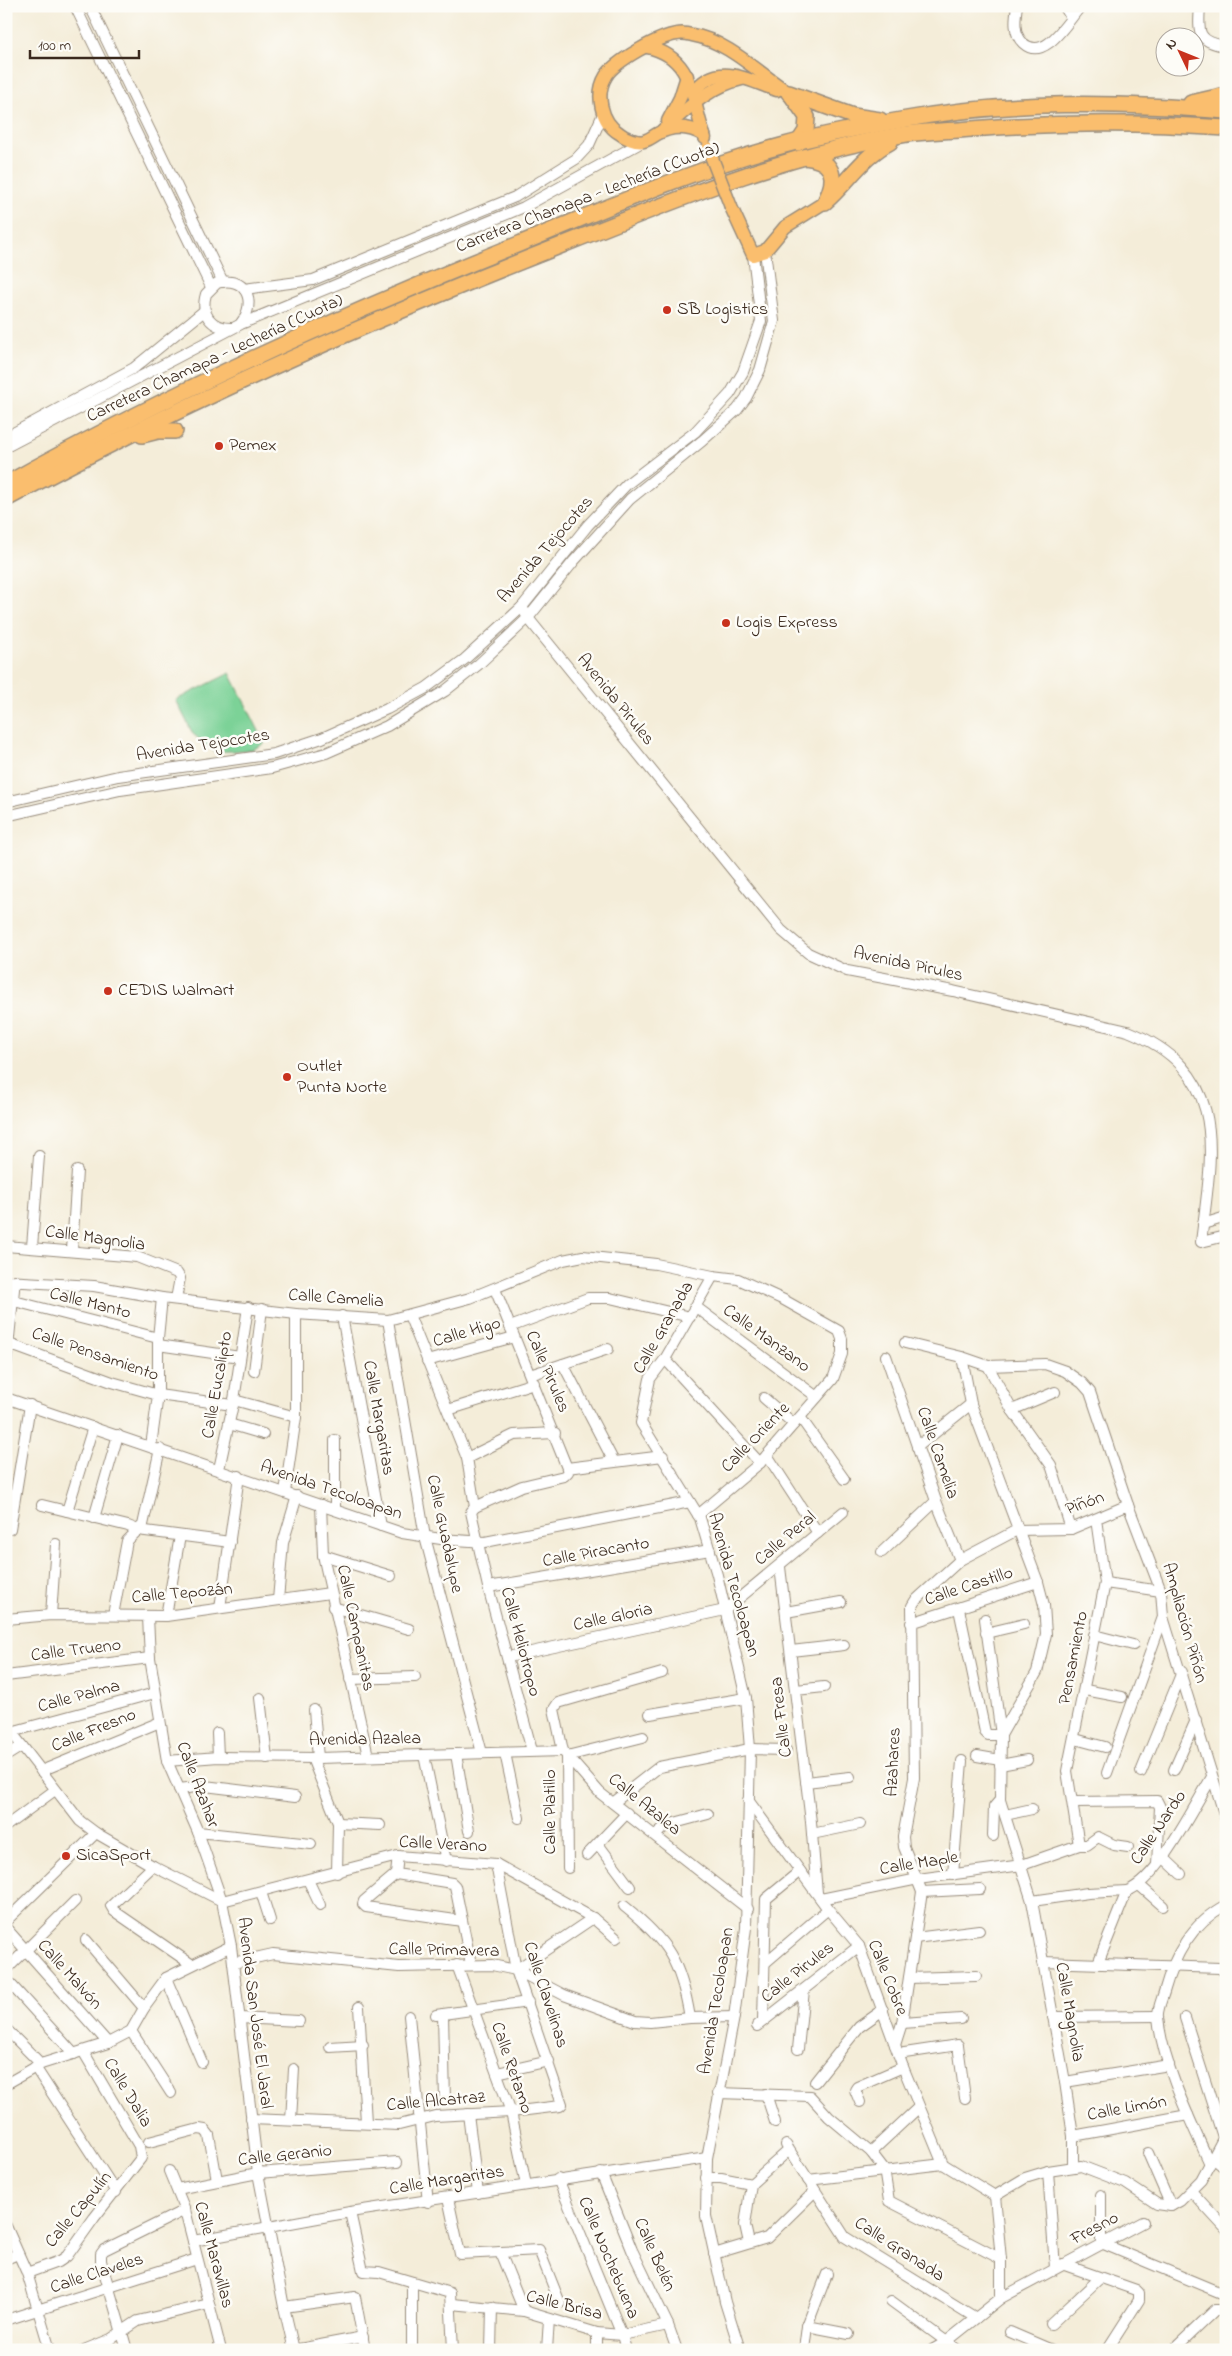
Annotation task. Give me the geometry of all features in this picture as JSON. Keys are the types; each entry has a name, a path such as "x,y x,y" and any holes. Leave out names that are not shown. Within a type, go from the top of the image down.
{"highway":[{"path":"789,93 853,116 902,127"},
{"path":"789,93 807,117 806,131 798,150 817,158 829,168 833,184 826,202"},
{"path":"1168,106 1226,96"},
{"name":"Carretera Chamapa - Lechería (Cuota)","path":"6,484 64,451 219,374 353,314 648,192 715,167 902,127 961,111 1022,107 1168,106 1226,111"},
{"name":"Carretera Chamapa - Lechería (Cuota)","path":"902,127 1104,123 1226,128"},
{"path":"826,202 872,153 902,127"},
{"name":"Carretera Chamapa - Lechería (Cuota)","path":"6,499 72,463 286,361 499,269 718,184 798,150"},
{"path":"245,393 259,378 286,361"},
{"path":"72,463 103,453 143,434 175,431"}],"main road":[{"path":"706,142 695,130 683,127 661,132 644,141 632,140 619,133 603,114 601,90 605,76 613,67 646,46 662,38 677,34 703,37 744,60 789,93"},
{"path":"646,46 662,50 672,56 687,76 673,112 661,132"},
{"name":"Avenida Tejocotes","path":"687,76 706,142 731,207 759,253"},
{"path":"661,132 693,99 720,85 742,79 789,93"},
{"path":"759,253 784,227 826,202"}],"street":[{"path":"75,6 211,287"},
{"path":"90,6 223,282"},
{"path":"1017,6 1015,27 1018,36 1029,46 1038,48 1046,46 1081,6"},
{"path":"1064,6 1071,17"},
{"path":"1200,6 1198,27 1201,35 1212,44 1226,46"},
{"path":"244,289 314,280 515,197 576,159 589,145 603,114"},
{"path":"6,447 237,326 524,207 644,141"},
{"name":"Avenida Tejocotes","path":"6,802 118,776 274,754 335,733 387,709 426,688 465,659 522,608 588,525 627,484 695,432 730,394 742,372 761,321 759,253"},
{"name":"Avenida Tejocotes","path":"6,816 120,790 272,768 339,748 387,726 445,691 479,664 528,618 574,561 624,505 737,410 753,387 774,321 759,253"},
{"path":"223,282 235,283 244,289 250,300 249,313 237,326 221,328 210,322 204,311 203,302 211,287 223,282"},
{"path":"6,437 134,368 204,311"},
{"name":"Avenida Pirules","path":"522,608 528,618 781,930 808,953 848,971 963,993 1128,1031 1148,1039 1167,1053 1187,1072 1202,1096 1208,1124 1211,1154 1201,1242 1226,1236"},
{"path":"335,733 339,748"},
{"path":"32,1247 39,1156"},
{"path":"72,1250 77,1170"},
{"path":"1203,1224 1226,1217"},
{"name":"Calle Magnolia","path":"6,1246 72,1250 137,1257 177,1273 180,1278 176,1299"},
{"name":"Calle Camelia","path":"11,1281 94,1286 162,1298 296,1314 388,1320 470,1298 563,1260 583,1256 656,1264 713,1276 738,1279 751,1284 838,1331 842,1339 842,1354 833,1379"},
{"name":"Calle Granada","path":"690,1502 663,1456 642,1427 641,1418 650,1379 665,1359 713,1276"},
{"path":"6,1366 14,1301 11,1281"},
{"name":"Calle Pirules","path":"495,1289 555,1433 567,1468"},
{"path":"113,1615 127,1541 143,1525 156,1448 158,1341 162,1298"},
{"path":"512,1332 588,1298 610,1298 690,1317"},
{"name":"Calle Manto","path":"14,1301 158,1341 240,1357"},
{"name":"Calle Eucalipto","path":"219,1469 234,1402 248,1307"},
{"name":"Calle Manzano","path":"696,1307 817,1397"},
{"path":"254,1372 262,1309"},
{"path":"285,1492 296,1417 296,1314"},
{"path":"409,1315 467,1458 476,1507 522,1486 564,1476 568,1472 567,1468 663,1456"},
{"name":"Calle Margaritas","path":"342,1316 381,1526"},
{"name":"Calle Guadalupe","path":"388,1320 425,1537 482,1753"},
{"name":"Calle Higo","path":"428,1361 512,1332"},
{"name":"Calle Pensamiento","path":"8,1343 112,1382 158,1395 234,1402 296,1417"},
{"path":"905,1343 962,1357 988,1366 1012,1410 1051,1465 1071,1529"},
{"path":"448,1410 532,1379 563,1364 608,1349"},
{"name":"Calle Camelia","path":"886,1356 936,1501 960,1560"},
{"path":"962,1357 971,1404 1038,1582 1046,1619 1042,1653 1037,1672 1001,1735"},
{"path":"665,1359 760,1463"},
{"path":"563,1364 614,1462"},
{"name":"Ampliación Piñón","path":"988,1366 1045,1364 1065,1372 1082,1383 1090,1392 1129,1506 1161,1591 1163,1616 1182,1672 1226,1820"},
{"name":"Calle Oriente","path":"698,1515 760,1463 833,1379"},
{"path":"1012,1410 1055,1392"},
{"name":"Avenida Tecoloapan","path":"6,1398 219,1469 402,1533 425,1537 484,1542 690,1502 698,1515 710,1550 725,1610 746,1698 750,1749 748,1909 742,1972 718,2094 707,2158 706,2178 706,2216 739,2349"},
{"path":"764,1398 797,1421 844,1479"},
{"path":"917,1447 971,1404"},
{"path":"10,1529 30,1405"},
{"path":"229,1424 263,1434"},
{"path":"67,1511 93,1427"},
{"path":"467,1458 514,1435 555,1433"},
{"path":"94,1518 118,1436"},
{"path":"335,1440 335,1510"},
{"path":"767,1455 818,1533"},
{"path":"220,1608 239,1476"},
{"path":"278,1600 283,1544 297,1496"},
{"path":"882,1552 936,1501"},
{"path":"42,1505 138,1530 230,1542"},
{"name":"Calle Campanitas","path":"321,1505 323,1555 330,1593 368,1756"},
{"name":"Piñón","path":"1017,1530 1071,1529 1129,1506"},
{"name":"Calle Heliotropo","path":"476,1507 470,1512 532,1752"},
{"name":"Calle Peral","path":"725,1610 780,1567 843,1512"},
{"name":"Pensamiento","path":"1074,1802 1067,1771 1085,1690 1105,1583 1096,1519"},
{"name":"Azahares","path":"897,2049 922,1892 904,1847 903,1837 914,1778 911,1622 915,1601 960,1560 1017,1530"},
{"path":"166,1616 180,1536"},
{"path":"51,1615 56,1544"},
{"name":"Calle Piracanto","path":"488,1587 710,1550"},
{"path":"323,1555 391,1576"},
{"name":"Calle Fresa","path":"780,1567 819,1896"},
{"name":"Calle Castillo","path":"911,1622 960,1609 1038,1582"},
{"path":"1105,1583 1161,1591"},
{"name":"Calle Tepozán","path":"6,1619 51,1615 166,1616 330,1593"},
{"path":"786,1612 841,1602"},
{"path":"333,1606 409,1629"},
{"path":"960,1609 985,1732 988,1735 1001,1735"},
{"name":"Calle Gloria","path":"508,1658 725,1610"},
{"path":"1107,1773 1163,1616"},
{"name":"Calle Azahar","path":"148,1617 150,1658 167,1761 198,1832 222,1901"},
{"path":"985,1619 1001,1735 1000,1800 994,1807 993,1836"},
{"path":"986,1633 1024,1624"},
{"path":"1094,1634 1133,1645"},
{"path":"791,1651 844,1645"},
{"name":"Calle Trueno","path":"6,1676 150,1658"},
{"path":"1141,1772 1182,1672"},
{"name":"Calle Azalea","path":"662,1673 558,1703 554,1709 565,1753 600,1793 748,1909"},
{"path":"350,1680 415,1677"},
{"path":"796,1690 824,1687"},
{"path":"1085,1690 1122,1698"},
{"name":"Calle Palma","path":"8,1728 155,1694"},
{"path":"260,1698 267,1758"},
{"path":"650,1714 746,1698"},
{"path":"314,1710 315,1758 338,1823 337,1873"},
{"path":"1174,1770 1196,1720"},
{"name":"Calle Fresno","path":"41,1771 160,1722"},
{"name":"Avenida San José El Jaral","path":"8,1728 71,1813 96,1833 153,1866 222,1901 231,1946 258,2173 294,2350"},
{"path":"217,1733 218,1757"},
{"name":"Avenida Azalea","path":"167,1761 218,1757 315,1758 532,1752 565,1753 643,1736"},
{"path":"1075,1739 1106,1747"},
{"path":"6,1756 22,1746"},
{"path":"613,1803 659,1767 750,1749 786,1750"},
{"path":"505,1753 519,1818"},
{"name":"Calle Platillo","path":"565,1753 568,1868"},
{"path":"456,1754 470,1831"},
{"path":"424,1755 446,1861"},
{"path":"977,1756 1000,1762 1027,1760"},
{"path":"953,1875 962,1760"},
{"path":"806,1782 850,1777"},
{"name":"Calle Nardo","path":"1032,1901 1088,1893 1127,1891 1139,1885 1160,1861 1212,1777"},
{"path":"179,1789 205,1786 294,1797"},
{"path":"6,1826 55,1790"},
{"name":"Calle Cobre","path":"748,1800 828,1909 859,1946 903,2067 943,2164"},
{"name":"Calle Magnolia","path":"1000,1800 1032,1901 1065,2082 1073,2136 1073,2166"},
{"path":"1079,1845 1074,1802 1157,1800 1160,1807 1160,1861 1182,1874"},
{"path":"1005,1815 1032,1809"},
{"path":"587,1855 627,1813"},
{"path":"655,1835 668,1825 708,1814"},
{"path":"338,1823 380,1825"},
{"path":"812,1834 860,1824"},
{"path":"198,1832 311,1844"},
{"path":"6,1921 96,1833"},
{"path":"1022,1865 1079,1845 1087,1845 1099,1837 1114,1845 1128,1847"},
{"path":"598,1844 630,1887"},
{"path":"398,1856 396,1874 364,1901 363,1904 366,1907 462,1921"},
{"name":"Calle Verano","path":"222,1901 398,1856 496,1864 593,1918 616,1938"},
{"name":"Calle Clavelinas","path":"496,1864 516,1970 549,2061 562,2104"},
{"name":"Calle Maple","path":"819,1896 918,1878 1022,1865"},
{"path":"153,1866 114,1901 111,1906 114,1911 191,1964"},
{"path":"766,1962 766,1899 800,1871"},
{"path":"396,1874 452,1883 471,1964"},
{"path":"308,1880 320,1905"},
{"path":"1139,1885 1163,1906"},
{"path":"922,1892 980,1889"},
{"path":"1098,1962 1127,1891"},
{"path":"261,1892 270,1920"},
{"path":"6,1970 75,1901"},
{"path":"1226,1905 1211,1914 1181,1945 1171,1966 1157,2016 1169,2065 1188,2115 1211,2161 1226,2169"},
{"path":"624,1906 649,1926 671,1953 685,1986 690,2018"},
{"path":"766,1962 828,1909"},
{"path":"516,1970 593,1918"},
{"name":"Calle Malvón","path":"6,1928 108,2043"},
{"path":"915,1938 979,1930"},
{"path":"86,1940 144,2008"},
{"path":"6,2084 38,2066 108,2043 131,2031 144,2008 166,1978 191,1964 231,1946"},
{"name":"Calle Pirules","path":"766,1962 760,2024 859,1946"},
{"name":"Calle Primavera","path":"233,1962 273,1954 399,1967 492,1965 516,1970 564,1995 635,2020 650,2022 690,2018 734,2017"},
{"path":"1043,1962 1098,1962 1220,1968 1226,1973"},
{"name":"Calle Retamo","path":"457,1965 511,2112 526,2185"},
{"path":"909,1978 976,1976"},
{"path":"166,1978 202,2062"},
{"name":"Calle Dalia","path":"6,1979 78,2052 142,2152"},
{"path":"798,2049 804,1990"},
{"path":"445,2101 440,2014 528,2002"},
{"path":"359,2007 363,2045 366,2122"},
{"path":"815,2082 859,2027 883,2010"},
{"path":"409,2016 428,2202"},
{"path":"1053,2016 1157,2016"},
{"path":"240,2018 299,2021"},
{"path":"995,2196 1025,2178 1048,2170 1073,2166 1090,2168 1107,2174 1125,2183 1157,2204 1171,2206 1191,2191 1211,2161 1224,2135 1185,2018"},
{"path":"902,2023 961,2019"},
{"path":"6,2029 38,2066 116,2192"},
{"path":"131,2031 171,2093"},
{"path":"330,2046 363,2045"},
{"path":"897,2049 958,2045 965,2098"},
{"path":"497,2073 549,2061"},
{"path":"1065,2082 1169,2065"},
{"path":"860,2102 855,2088 903,2067"},
{"path":"290,2120 294,2069"},
{"path":"718,2094 810,2096 829,2117 871,2152 884,2169 889,2201 1001,2259"},
{"path":"766,2094 775,2122"},
{"name":"Calle Alcatraz","path":"251,2119 366,2122 399,2125 419,2120 468,2114 511,2112 560,2106 562,2104"},
{"path":"871,2152 919,2107"},
{"path":"468,2114 478,2193"},
{"name":"Calle Limón","path":"1073,2136 1188,2115"},
{"path":"149,2142 206,2130 209,2135 217,2180"},
{"name":"Calle Granada","path":"751,2184 787,2148 845,2237 976,2318"},
{"name":"Calle Capulín","path":"26,2273 60,2261 67,2256 142,2158 142,2152"},
{"path":"1148,2153 1171,2206"},
{"name":"Calle Margaritas","path":"192,2241 350,2212 428,2202 558,2179 707,2158"},
{"name":"Calle Geranio","path":"177,2189 258,2173 397,2162"},
{"path":"808,2180 884,2169 943,2164 995,2196"},
{"path":"1048,2170 1058,2266"},
{"name":"Calle Maravillas","path":"168,2171 185,2210 221,2350"},
{"name":"Calle Belén","path":"601,2173 632,2250 668,2325 677,2350"},
{"path":"706,2178 721,2178 751,2184 746,2219 749,2243"},
{"name":"Calle Nochebuena","path":"558,2179 622,2335 626,2350"},
{"path":"714,2254 767,2238 774,2234 815,2191"},
{"path":"1191,2191 1226,2229"},
{"path":"1101,2195 1101,2243 1226,2295"},
{"path":"995,2196 1001,2259 1001,2298"},
{"path":"448,2198 460,2254 538,2250 560,2303"},
{"path":"127,2350 100,2261 101,2254 104,2250 185,2210"},
{"name":"Calle Brisa","path":"350,2212 363,2271 379,2272 412,2282 451,2298 524,2312 597,2333 622,2335 668,2325"},
{"name":"Fresno","path":"1058,2266 1143,2222"},
{"path":"6,2226 26,2273 50,2350"},
{"path":"500,2252 524,2312"},
{"path":"6,2259 18,2254"},
{"name":"Calle Claveles","path":"6,2320 197,2259"},
{"path":"932,2350 946,2342 1001,2298 1058,2266 1136,2290 1139,2293 1139,2300 1107,2350"},
{"path":"804,2350 807,2326 828,2274"},
{"path":"1051,2324 1100,2278"},
{"path":"412,2282 412,2350"},
{"path":"284,2308 355,2297 365,2350"},
{"path":"451,2298 453,2350"},
{"path":"891,2301 958,2350"},
{"path":"89,2349 123,2332 138,2321 209,2304"},
{"path":"491,2350 492,2307"},
{"path":"1173,2350 1215,2310 1226,2310"},
{"path":"547,2350 549,2318"},
{"path":"807,2326 849,2334"},
{"path":"1010,2332 1052,2350"},
{"path":"597,2333 597,2350"},
{"path":"294,2350 363,2337"}],"green space":[{"path":"230,673 265,743 252,750 215,752 193,734 176,700"}],"place":[{"name":"SB Logistics","path":"667,310"},
{"name":"Pemex","path":"219,446"},
{"name":"Logis Express","path":"726,623"},
{"name":"CEDIS Walmart","path":"108,991"},
{"name":"Outlet Punta Norte","path":"287,1077"},
{"name":"SicaSport","path":"66,1856"}]}
